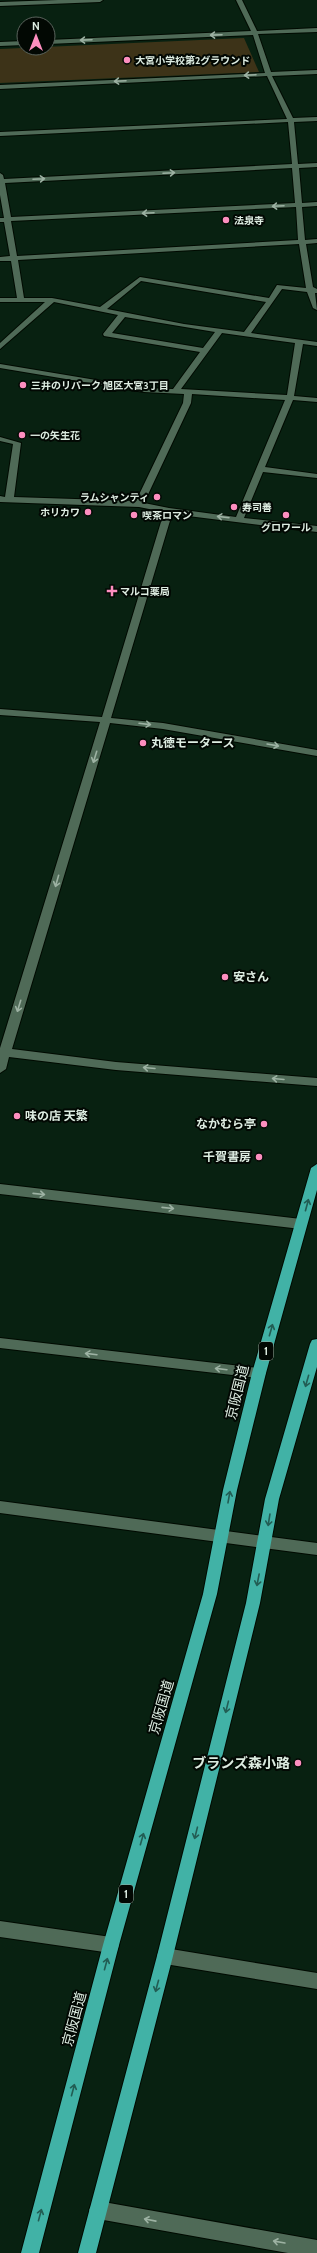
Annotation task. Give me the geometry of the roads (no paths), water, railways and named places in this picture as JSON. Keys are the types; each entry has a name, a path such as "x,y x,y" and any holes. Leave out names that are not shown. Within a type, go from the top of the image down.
{"highway":[{"name":"京阪国道","path":"30,2253 112,1945 203,1623 230,1490 259,1373 317,1168"},
{"path":"87,2253 165,1956 253,1603 272,1499 317,1344"}],"street":[{"path":"0,4 100,0"},
{"path":"239,0 255,33 270,75 291,120 300,205 302,241 317,308"},
{"path":"56,42 317,30"},
{"path":"0,44 16,43"},
{"path":"0,87 317,72"},
{"path":"0,134 317,119"},
{"path":"1,181 317,166"},
{"path":"0,174 21,299"},
{"path":"0,220 317,204"},
{"path":"0,259 317,241"},
{"path":"102,310 140,279 270,300"},
{"path":"246,335 280,286 314,291"},
{"path":"0,300 52,300 184,326 298,343 317,344"},
{"path":"0,346 52,300"},
{"path":"123,314 106,334 205,351"},
{"path":"175,392 220,331"},
{"path":"239,519 290,398 298,343"},
{"path":"0,366 144,390 188,393 243,394 317,400"},
{"path":"139,504 187,403 188,393"},
{"path":"0,439 17,442 4,500 139,504 169,511 317,529"},
{"path":"260,469 317,476"},
{"path":"0,1069 3,1052 169,511"},
{"path":"0,712 106,720 212,734 317,753"},
{"path":"3,1052 116,1066 317,1082"},
{"path":"0,1189 301,1224"},
{"path":"0,1343 259,1373"},
{"path":"0,1507 317,1548"},
{"path":"0,1928 112,1945"},
{"path":"165,1956 317,1981"},
{"path":"98,2210 317,2248"}],"place":[{"name":"大宮小学校第2グラウンド","path":"127,60"},
{"name":"法泉寺","path":"226,220"},
{"name":"三井のリパーク 旭区大宮3丁目","path":"23,385"},
{"name":"一の矢生花","path":"22,435"},
{"name":"ラムシャンティ","path":"157,497"},
{"name":"寿司善","path":"234,507"},
{"name":"ホリカワ","path":"88,512"},
{"name":"喫茶ロマン","path":"134,515"},
{"name":"グロワール","path":"286,515"},
{"name":"マルコ薬局","path":"112,591"},
{"name":"丸徳モータース","path":"143,743"},
{"name":"安さん","path":"225,977"},
{"name":"味の店 天繁","path":"17,1116"},
{"name":"なかむら亭","path":"264,1124"},
{"name":"千賀書房","path":"259,1157"},
{"name":"ブランズ森小路","path":"298,1763"}]}
